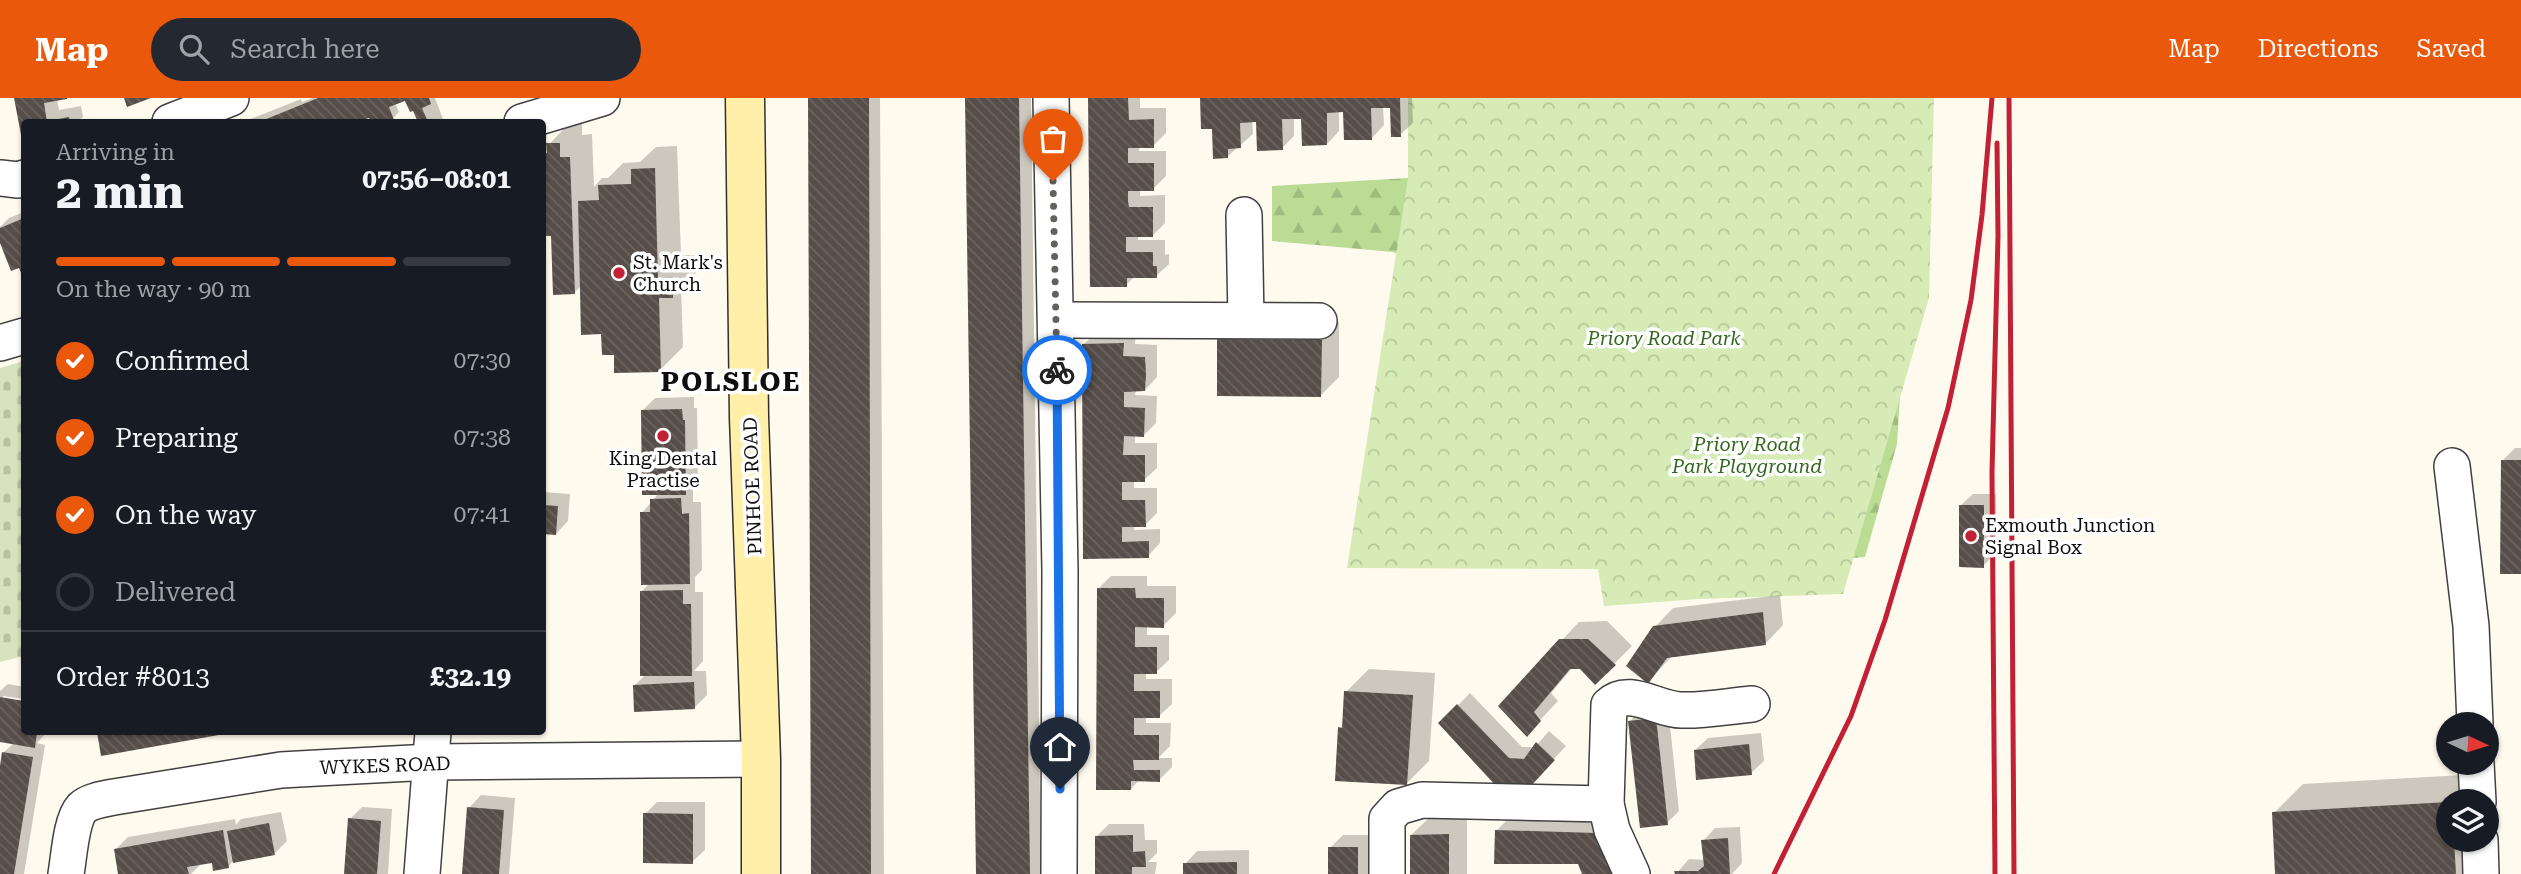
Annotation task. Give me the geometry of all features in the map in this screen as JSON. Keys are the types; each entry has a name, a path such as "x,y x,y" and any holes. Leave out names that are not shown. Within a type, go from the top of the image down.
{"main road":[{"name":"PINHOE ROAD","path":"745,98 749,417 761,759 761,874"}],"street":[{"path":"178,119 231,98"},
{"path":"532,119 602,98"},
{"path":"1051,98 1060,570 1059,874"},
{"path":"0,178 21,179"},
{"path":"1244,215 1245,319"},
{"path":"1056,320 1319,321"},
{"path":"0,343 21,337"},
{"path":"2452,466 2471,626 2475,712"},
{"path":"1632,874 1612,830 1606,804 1609,705 1624,697 1680,710 1752,704"},
{"path":"422,874 432,747"},
{"name":"WYKES ROAD","path":"66,874 76,819 81,809 88,804 114,797 432,747 761,759"},
{"path":"1387,874 1388,819 1398,807 1422,800 1606,804"},
{"path":"2480,852 2481,874"}],"green space":[{"name":"Priory Road Park Playground","path":"1408,98 1905,312 1897,444 1865,557 1819,561 1449,278 1393,252 1272,241 1272,186 1408,178"},
{"name":"Priory Road Park","path":"1408,98 1934,98 1929,298 1843,594 1699,599 1604,606 1598,569 1347,568 1408,178"},
{"path":"21,362 21,657 0,662 0,368"}],"building":[{"path":"14,98 67,98 44,103 47,119 21,119 21,135"},
{"path":"124,98 151,98 127,107"},
{"path":"318,98 429,98 431,104 422,108 427,119 417,119 405,101 389,107 394,119 266,119"},
{"path":"808,98 869,98 871,874 811,874"},
{"path":"965,98 1019,98 1030,874 976,874"},
{"path":"1088,98 1128,98 1129,120 1154,119 1154,148 1128,148 1128,163 1154,163 1154,191 1128,191 1129,207 1153,207 1153,237 1126,237 1126,252 1153,252 1153,266 1157,266 1157,278 1127,278 1127,287 1090,287"},
{"path":"1200,98 1400,98 1401,137 1391,137 1390,108 1371,108 1372,140 1344,140 1343,112 1327,113 1327,145 1302,146 1301,119 1282,119 1283,150 1257,151 1256,122 1240,123 1241,148 1228,149 1228,158 1213,159 1212,129 1201,129"},
{"path":"546,143 560,143 560,157 570,157 575,294 553,295 551,236 546,236"},
{"name":"St. Mark's Church","path":"655,168 658,278 673,277 673,298 659,298 661,372 614,373 614,355 602,355 601,334 581,335 578,201 599,200 598,185 631,184 631,169"},
{"path":"21,219 21,273 19,268 11,271 0,243 0,228"},
{"path":"1217,339 1322,340 1321,397 1217,396"},
{"path":"1124,343 1123,356 1145,357 1145,391 1124,392 1124,407 1145,408 1144,437 1124,436 1123,455 1145,455 1145,482 1122,482 1122,500 1145,500 1146,527 1122,527 1122,542 1149,541 1149,558 1083,559 1082,344"},
{"path":"682,409 685,420 686,495 642,495 641,410"},
{"path":"2501,460 2521,460 2521,574 2500,574"},
{"path":"681,498 682,514 689,513 690,584 641,585 640,512 650,512 650,499"},
{"path":"546,505 558,506 556,535 546,534"},
{"name":"Exmouth Junction Signal Box","path":"1959,505 1984,505 1984,568 1959,567"},
{"path":"1097,588 1135,588 1136,598 1164,598 1164,628 1135,627 1135,647 1157,647 1157,674 1134,674 1134,691 1160,691 1160,718 1134,718 1134,735 1159,735 1159,760 1133,760 1134,770 1160,770 1160,782 1131,781 1131,790 1096,790"},
{"path":"683,590 683,604 691,604 692,676 640,676 640,591"},
{"path":"1763,612 1766,645 1667,658 1648,684 1626,666 1653,626"},
{"path":"1559,639 1588,639 1616,665 1595,685 1580,669 1570,669 1534,712 1541,721 1527,737 1498,706"},
{"path":"694,682 695,709 634,712 633,685"},
{"path":"1344,691 1413,695 1407,785 1335,781 1338,727 1342,728"},
{"path":"0,697 21,700 21,735 37,735 35,748 0,742"},
{"path":"1457,704 1509,758 1524,759 1536,742 1555,760 1529,788 1496,786 1438,723"},
{"path":"1656,718 1668,825 1640,828 1628,721"},
{"path":"98,735 219,735 101,756"},
{"path":"1749,744 1752,775 1696,780 1694,750"},
{"path":"2,752 33,757 14,874 0,874"},
{"path":"2436,803 2436,852 2455,852 2456,874 2275,874 2272,812"},
{"path":"467,807 504,810 499,874 462,874"},
{"path":"643,813 693,814 693,864 643,863"},
{"path":"348,818 381,821 377,874 344,874"},
{"path":"269,823 275,855 233,863 227,831"},
{"path":"223,830 229,868 213,871 212,863 187,867 189,874 118,874 114,849"},
{"path":"1495,830 1596,833 1616,874 1582,874 1578,864 1494,864"},
{"path":"1449,834 1449,874 1410,874 1410,835"},
{"path":"1133,835 1133,852 1145,851 1146,867 1132,867 1132,874 1095,874 1095,836"},
{"path":"1728,838 1730,874 1675,874 1674,871 1698,871 1704,866 1701,840"},
{"path":"1328,847 1358,847 1358,874 1328,874"},
{"path":"1237,862 1237,874 1183,874 1183,863"}],"railway":[{"path":"1774,874 1851,716 1885,620 1948,408 1971,300 1982,215 1992,98"},
{"path":"2009,98 2014,874"},
{"path":"1995,874 1992,472 1998,236 1997,143"}],"way so far":[{"path":"1053,181 1057,370"}],"place":[{"name":"St. Mark's Church","path":"619,273"},
{"name":"King Dental Practise","path":"663,436"},
{"name":"Exmouth Junction Signal Box","path":"1971,536"}],"district":[{"name":"POLSLOE","path":"731,382"}],"route":[{"path":"1057,370 1060,789"}]}
